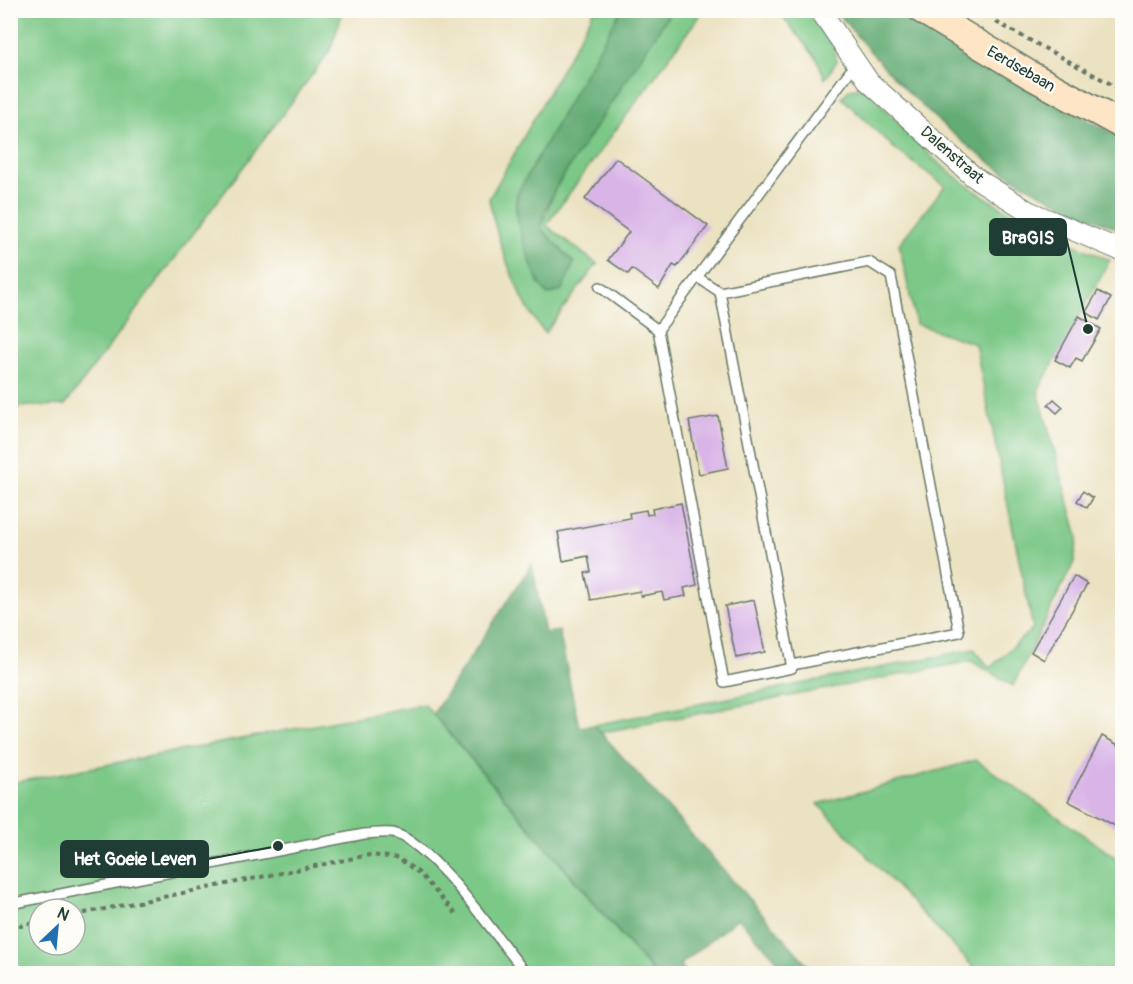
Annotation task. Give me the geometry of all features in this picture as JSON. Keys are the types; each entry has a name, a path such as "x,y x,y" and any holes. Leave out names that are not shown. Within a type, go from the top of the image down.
{"main road":[{"name":"Eerdsebaan","path":"922,10 1030,75 1122,125"}],"street":[{"name":"Dalenstraat","path":"820,10 869,82 974,177 1028,211 1122,251"}],"lane":[{"path":"658,330 856,63"},
{"path":"600,287 658,330 724,682 792,668 792,665 959,632 891,276 869,262 720,292 696,277"},
{"path":"720,292 792,665"},
{"path":"10,904 364,834 394,834 410,841 433,859 525,972 523,974"}],"path":[{"name":"Eerdsebaan","path":"985,16 1122,90"},
{"path":"87,913 369,855 398,858 419,873 459,918"},
{"path":"10,927 27,924"}],"green space":[{"path":"11,10 343,11 330,51 65,405 11,407 10,135 19,134 11,97"},
{"path":"621,10 671,11 556,187 544,213 541,228 574,263 562,290 548,295 536,275 525,247 516,204 517,194"},
{"path":"594,11 621,11 517,194 516,212 539,285 574,263 541,228 556,187 671,11 703,11 546,225 597,264 545,333 526,305 510,269 497,232 489,199"},
{"path":"778,11 806,11 833,44 837,61 825,79 817,59"},
{"path":"836,11 895,11 969,57 1122,138 1122,230 1039,193 970,148 909,93"},
{"path":"863,87 934,159 974,190 1041,229 1110,260 1038,391 1078,537 1074,562 1013,686 971,661 599,733 594,725 974,649 990,668 1033,628 975,344 916,324 899,244 945,186 895,149 842,98 849,89"},
{"path":"532,564 545,633 559,631 579,727 594,725 815,973 789,973 738,918 680,965 686,973 654,973 433,714"},
{"path":"424,704 653,973 11,974 11,783"},
{"path":"976,760 1122,862 1122,973 979,973 818,804"}],"building":[{"path":"616,158 708,226 677,267 673,265 659,289 632,269 628,274 608,260 629,232 585,199"},
{"path":"1098,291 1111,298 1099,320 1086,312"},
{"path":"1079,316 1101,329 1082,361 1076,358 1070,368 1055,360"},
{"path":"1054,399 1063,407 1057,413 1048,405"},
{"path":"718,416 728,468 699,474 689,421"},
{"path":"1083,491 1093,498 1087,508 1077,501"},
{"path":"681,503 697,585 684,588 686,596 664,600 662,592 641,596 640,591 591,600 585,573 591,572 588,556 563,561 558,532 630,518 629,513 646,510 647,515 653,514 652,509"},
{"path":"1074,576 1087,584 1044,660 1031,652"},
{"path":"754,600 765,652 736,658 725,606"},
{"path":"1102,736 1122,747 1121,829 1068,801"}],"place":[{"name":"BraGIS","path":"1088,329"},
{"name":"Het Goeie Leven","path":"278,846"}]}
